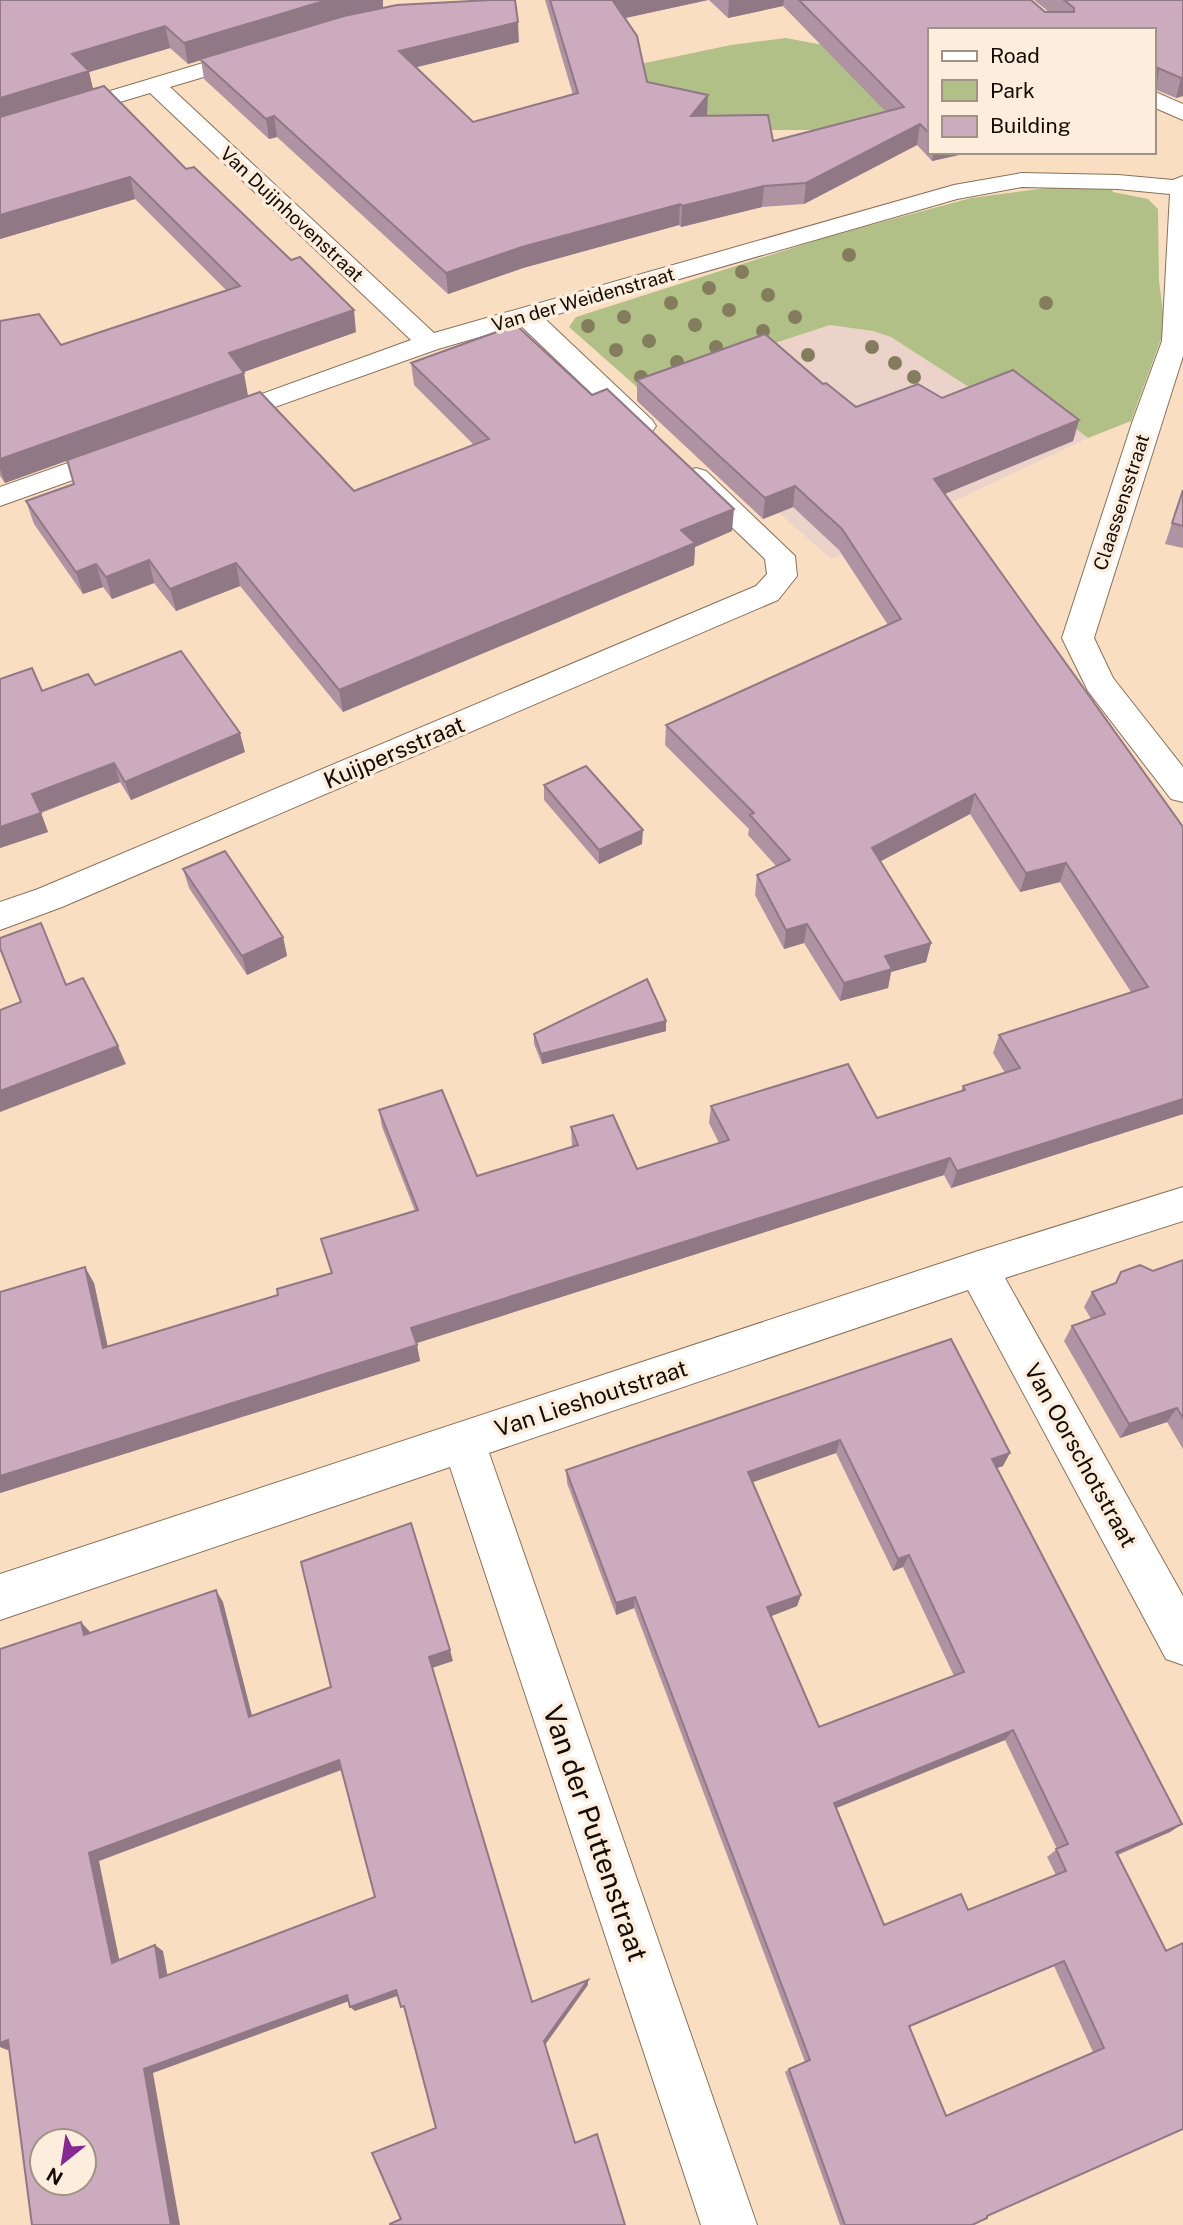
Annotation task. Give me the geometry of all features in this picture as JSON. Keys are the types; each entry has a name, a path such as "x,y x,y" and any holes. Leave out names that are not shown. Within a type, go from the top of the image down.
{"street":[{"path":"0,131 274,48"},
{"name":"Van Duijnhovenstraat","path":"154,85 429,343"},
{"path":"1155,99 1183,113"},
{"name":"Van der Weidenstraat","path":"196,427 429,343 954,192 1022,180 1182,186"},
{"name":"Claassensstraat","path":"1182,186 1180,318 1175,341 1146,423 1078,638 1099,683 1183,790"},
{"name":"Kuijpersstraat","path":"0,916 50,898 754,599 767,593 782,576 780,556 524,314"},
{"path":"0,497 144,446"},
{"name":"Van Lieshoutstraat","path":"0,1597 978,1269 1183,1204"},
{"name":"Van Oorschotstraat","path":"978,1269 1183,1642"},
{"name":"Van der Puttenstraat","path":"463,1441 729,2225"}],"shaded area":[{"path":"830,325 873,331 911,348 1015,382 1088,438 831,559 638,388"}],"green space":[{"path":"786,38 828,46 905,110 846,130 663,130 642,65 731,45"},
{"path":"1111,187 1113,192 1148,199 1158,209 1159,281 1165,328 1131,421 1088,438 1015,382 975,391 891,337 873,331 830,325 638,388 569,327 576,317 830,236 971,198 1046,188"}],"building":[{"path":"0,0 327,0 184,43 165,26 72,54 89,71 0,98"},
{"path":"515,0 518,22 399,51 473,122 578,93 550,0 616,0 613,1 637,36 647,82 708,95 691,116 768,115 773,141 904,107 799,0 1031,0 1045,12 1074,12 1074,8 1064,0 1183,0 1183,77 1158,68 1155,85 1155,28 928,28 928,132 920,124 806,183 764,186 682,206 680,204 522,247 446,273 274,116 266,119 200,59 344,16 397,5"},
{"path":"104,86 186,169 194,167 291,260 300,257 354,310 229,353 244,373 0,459 0,321 39,314 61,345 240,286 130,177 0,215 0,117"},
{"path":"516,325 592,395 607,389 734,509 681,530 695,543 339,690 236,563 170,589 149,560 106,577 96,564 76,572 26,501 74,484 67,460 260,392 354,491 489,439 411,363"},
{"path":"765,334 823,384 826,383 856,407 918,384 942,398 1013,370 1079,420 934,479 1183,827 1183,1099 957,1171 950,1158 411,1328 417,1345 0,1476 0,1292 85,1267 103,1348 278,1295 277,1289 332,1273 321,1239 418,1210 379,1110 442,1090 477,1176 578,1145 571,1127 613,1115 637,1169 729,1140 711,1106 848,1064 877,1118 965,1090 963,1086 1020,1068 999,1035 1148,987 1066,863 1026,873 975,794 872,848 931,943 885,956 892,969 844,983 807,924 786,930 757,875 790,860 750,815 754,813 666,725 901,619 842,529 795,486 765,498 637,380"},
{"path":"1183,490 1183,526 1172,523"},
{"path":"181,651 240,733 125,782 114,763 32,794 41,813 0,827 0,679 32,668 42,691 88,674 95,685"},
{"path":"586,766 643,830 599,850 544,785"},
{"path":"225,851 283,937 242,956 183,869"},
{"path":"41,923 66,985 83,978 118,1046 0,1091 0,1010 21,1002 0,948 0,938"},
{"path":"647,979 666,1021 541,1054 534,1034"},
{"path":"1183,1260 1183,1418 1177,1408 1129,1424 1072,1326 1105,1314 1092,1292 1116,1283 1121,1272 1140,1265 1153,1271"},
{"path":"951,1339 1010,1453 992,1459 1182,1824 1116,1852 1166,1951 1183,1943 1183,2129 972,2225 845,2225 789,2069 810,2060 635,1597 616,1603 566,1470","holes":["840,1440 898,1559 909,1555 964,1672 819,1727 767,1607 801,1595 748,1472","1013,1730 1068,1844 1056,1849 1066,1871 968,1910 961,1894 884,1925 834,1803","1064,1961 1104,2048 946,2116 909,2026"]},
{"path":"411,1523 450,1650 429,1657 532,2002 588,1980 544,2041 575,2143 597,2134 625,2225 390,2225 401,2219 372,2153 436,2128 404,2006 401,2007 396,1990 350,2007 347,1995 144,2069 171,2225 32,2225 28,2197 98,2197 98,2127 28,2127 28,2194 8,2040 0,2043 0,1649 81,1622 84,1635 216,1590 249,1717 331,1687 301,1562","holes":["339,1760 375,1897 160,1978 155,1945 112,1963 89,1853"]}]}
